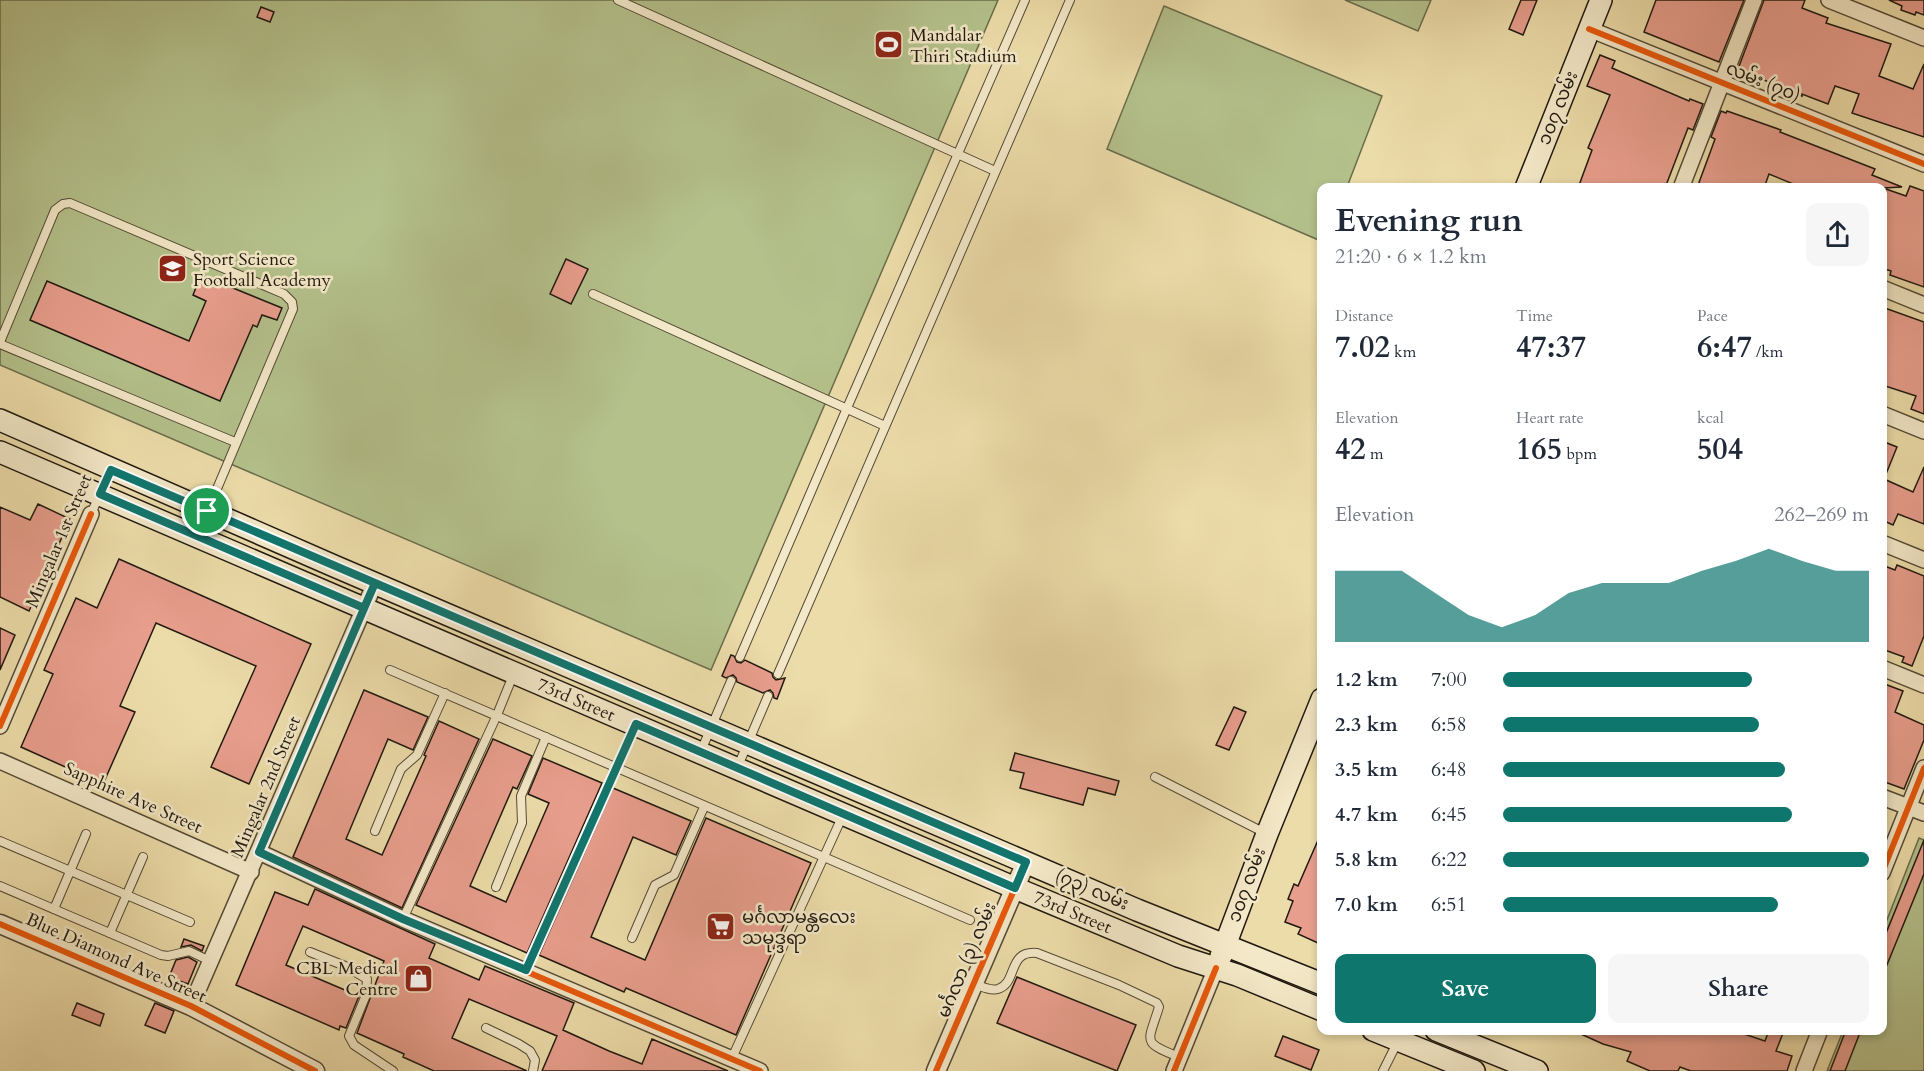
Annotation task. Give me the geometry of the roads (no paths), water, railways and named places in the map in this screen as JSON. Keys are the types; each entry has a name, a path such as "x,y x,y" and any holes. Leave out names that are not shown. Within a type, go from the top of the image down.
{"main road":[{"name":"၁၀၇ လမ်း","path":"1528,183 1601,0"},
{"name":"(၇၃) လမ်း","path":"0,420 111,470 1137,910 1225,944"},
{"name":"73rd Street","path":"0,452 1015,888 1178,956 1216,968 1317,1008"},
{"name":"၁၀၇ လမ်း","path":"1216,968 1317,711"},
{"path":"1225,944 1317,982"},
{"path":"1448,1035 1537,1071"},
{"path":"1400,1036 1474,1071"}],"street":[{"path":"1683,183 1754,0"},
{"path":"1829,0 1924,38"},
{"name":"လမ်း (၇၀)","path":"1589,29 1924,164"},
{"path":"1887,290 1924,305"},
{"path":"1887,416 1924,431"},
{"name":"Mingalar 1st Street","path":"0,726 91,514"},
{"path":"1887,545 1924,560"},
{"name":"Mingalar 2nd Street","path":"191,1006 375,583"},
{"path":"1887,670 1924,685"},
{"name":"Sapphire Ave Street","path":"0,761 251,872"},
{"path":"1887,861 1924,768"},
{"path":"1887,799 1924,813"},
{"path":"259,852 403,919 760,1071"},
{"name":"မင်္ဂလာ (၃) လမ်း","path":"936,1071 1026,862"},
{"name":"Blue Diamond Ave Street","path":"0,924 191,1006 315,1071"},
{"name":"၁၀၇ လမ်း","path":"1176,1064 1216,968"},
{"path":"1804,1071 1816,1035"}],"lane":[{"path":"618,0 995,171"},
{"path":"740,657 1025,0"},
{"path":"777,674 1070,0"},
{"path":"207,511 293,309 291,302 284,294 81,207 70,203 63,204 55,210 0,343 235,442"},
{"path":"593,294 885,426"},
{"name":"Mingalar 1st Street","path":"91,514 111,470"},
{"path":"390,670 970,920"},
{"path":"403,919 497,715 514,672"},
{"path":"701,752 731,681"},
{"path":"375,831 401,770 417,755 445,693"},
{"path":"737,768 768,696"},
{"path":"526,970 636,724"},
{"path":"496,887 522,823 521,796 546,737"},
{"path":"1155,777 1267,834"},
{"path":"632,938 655,885 675,876 704,807"},
{"path":"732,1058 844,814"},
{"path":"54,909 86,834"},
{"path":"0,841 190,922"},
{"path":"110,933 143,857"},
{"path":"0,886 161,955 168,956 189,951 210,961"},
{"path":"310,952 345,966 367,979 366,995 349,1036 354,1045 392,1071"},
{"path":"974,984 996,989 1002,987 1020,956 1029,952 1038,953 1119,985 1157,1003 1159,1007 1150,1041 1176,1064"},
{"path":"486,1028 530,1051 535,1060 533,1071"},
{"path":"1383,1071 1400,1036"}],"place":[{"name":"Mandalar Thiri Stadium","path":"889,45"},
{"name":"Sport Science Football Academy","path":"172,269"},
{"name":"မင်္ဂလာမန္တလေး သမုဒ္ဒရာ","path":"721,927"},
{"name":"CBL Medical Centre","path":"419,978"}]}
